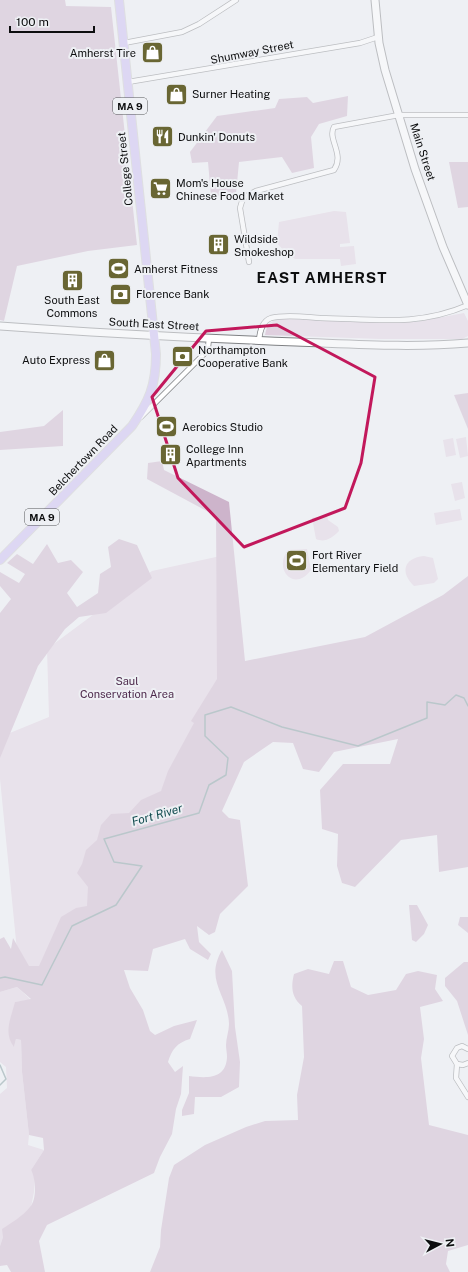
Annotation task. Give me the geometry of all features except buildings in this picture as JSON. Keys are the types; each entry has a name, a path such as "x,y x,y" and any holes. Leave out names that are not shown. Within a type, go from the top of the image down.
{"highway":[{"name":"College Street","path":"119,0 153,336"},
{"name":"Belchertown Road","path":"0,560 132,426 147,403 154,386 156,372 153,336"}],"main road":[{"name":"Main Street","path":"375,0 378,37 385,70 416,169 443,247 468,305"},
{"name":"South East Street","path":"0,326 153,336 259,340 421,345 468,343"}],"street":[{"path":"124,43 180,33 199,24 236,0"},
{"name":"Shumway Street","path":"128,82 360,43 378,37"},
{"path":"249,262 240,208 243,198 256,191 334,170 338,160 332,135 334,127 399,115 468,115"},
{"path":"259,340 260,331 264,322 271,318 296,317 412,320 443,315 468,305"},
{"name":"Belchertown Road","path":"132,426 194,365 208,348 209,338"},
{"path":"468,1049 459,1047 454,1050 452,1056 457,1064 456,1078 468,1097"},
{"path":"457,1064 464,1065 468,1063"}],"highlighted area":[{"path":"277,325 375,377 361,463 345,508 244,547 178,478 152,397 206,331"}],"green space":[{"path":"334,211 346,212 350,243 340,244 340,247 354,246 356,264 341,266 340,259 295,259 286,253 277,243 279,222"},
{"path":"464,313 468,321 468,336 462,339 381,339 265,335 269,324 280,319 416,322"},
{"path":"466,437 468,456 460,458 456,439"},
{"path":"453,438 456,455 446,457 443,440"},
{"path":"462,482 465,498 455,501 451,484"},
{"path":"460,509 462,520 436,525 434,513"},
{"path":"327,516 328,520 338,527 339,531 328,539 316,539 312,518"},
{"name":"Fort River Elementary Field","path":"307,549 311,570 305,577 292,579 284,571 284,557 288,550"},
{"name":"Saul Conservation Area","path":"225,555 231,656 167,781 120,861 45,978 20,981 0,779 0,737 49,717 47,649 152,571"},
{"path":"424,556 433,558 438,579 434,583 414,586 407,576 405,571 406,567 412,560 417,557"},
{"path":"17,987 31,1000 15,1002 14,1047 16,1039 21,1040 22,1072 29,1135 28,1145 44,1150 31,1170 35,1177 31,1207 3,1237 0,1246 0,1094 7,1088 6,1067 0,1062 0,992"}],"shaded area":[{"path":"0,0 65,0 66,6 111,7 137,245 88,251 17,266 4,321 0,320"},
{"path":"348,96 347,116 319,124 311,137 314,168 292,173 282,157 239,162 236,194 211,197 208,162 192,163 190,152 217,116 275,108 279,99 307,97 313,103"},
{"path":"449,162 468,162 468,207 458,208"},
{"path":"468,393 468,429 454,395"},
{"path":"63,410 63,446 0,450 0,432 44,426"},
{"path":"162,461 164,470 229,502 245,661 365,637 443,595 468,576 468,867 439,872 437,835 401,840 355,887 342,883 337,866 338,834 322,829 320,790 343,764 390,764 398,739 334,752 319,772 303,769 293,743 273,742 244,762 222,811 229,818 240,820 248,886 220,914 215,932 209,935 197,926 199,942 211,954 208,960 190,949 185,939 153,949 148,971 124,970 130,988 143,1010 150,1031 155,1035 174,1026 197,1020 190,1039 182,1042 176,1047 171,1053 168,1062 175,1072 183,1066 181,1094 176,1109 172,1134 160,1157 154,1173 47,1225 39,1241 45,1272 11,1272 7,1265 0,1266 0,1246 3,1237 2,1229 17,1219 30,1207 35,1194 34,1178 31,1170 44,1150 43,1138 29,1135 22,1072 21,1040 16,1039 14,1047 8,1031 15,1002 31,999 17,987 0,992 0,939 4,937 11,949 13,938 29,966 39,966 61,917 76,908 87,906 88,887 77,873 82,864 86,850 97,840 101,825 111,814 129,813 141,800 161,791 168,771 194,723 191,721 217,679 216,516 147,479 148,463"},
{"path":"119,539 137,545 152,578 106,613 79,617 65,629 38,666 0,758 0,613 11,599 0,586 0,572 19,583 25,574 7,563 17,554 33,564 47,544 58,563 71,560 83,572 67,593 77,607 98,593 100,574 111,567 108,547"},
{"path":"409,905 417,905 428,925 424,934 416,942 412,940"},
{"path":"460,917 468,917 468,933 458,925"},
{"path":"222,950 232,971 235,1027 240,1062 239,1087 221,1097 195,1097 194,1114 182,1116 182,1110 189,1093 189,1076 214,1076 219,1074 226,1065 226,1042 229,1029 228,1014 218,988 215,971 217,961"},
{"path":"334,961 343,961 351,987 368,995 396,990 406,974 418,971 437,975 435,989 443,1001 420,1007 424,1039 421,1058 429,1125 468,1135 468,1245 448,1251 446,1264 450,1272 150,1272 160,1247 161,1230 169,1178 174,1165 205,1145 246,1127 265,1121 298,1120 297,1095 304,1057 302,1006 298,1003 293,991 292,983 294,974 308,969 329,974"},
{"path":"464,962 468,962 468,1035 457,1001 445,986 445,978"}],"waterway":[{"name":"Fort River","path":"0,978 5,977 42,985 72,926 116,905 142,866 114,862 104,839 199,813 209,785 226,775 228,758 205,736 205,715 231,707 282,727 358,746 427,718 427,702 445,705 456,695 464,698 468,706"},
{"name":"Fort River","path":"0,1065 6,1079 0,1085"}],"place":[{"name":"Amherst Tire","path":"152,53"},
{"name":"Surner Heating","path":"177,94"},
{"name":"Dunkin' Donuts","path":"163,137"},
{"name":"Mom's House Chinese Food Market","path":"161,189"},
{"name":"Wildside Smokeshop","path":"219,245"},
{"name":"Amherst Fitness","path":"118,269"},
{"name":"South East Commons","path":"72,280"},
{"name":"Florence Bank","path":"121,294"},
{"name":"Northampton Cooperative Bank","path":"182,356"},
{"name":"Auto Express","path":"105,360"},
{"name":"Aerobics Studio","path":"167,427"},
{"name":"College Inn Apartments","path":"170,455"},
{"name":"Fort River Elementary Field","path":"296,561"}],"district":[{"name":"EAST AMHERST","path":"322,278"}]}
